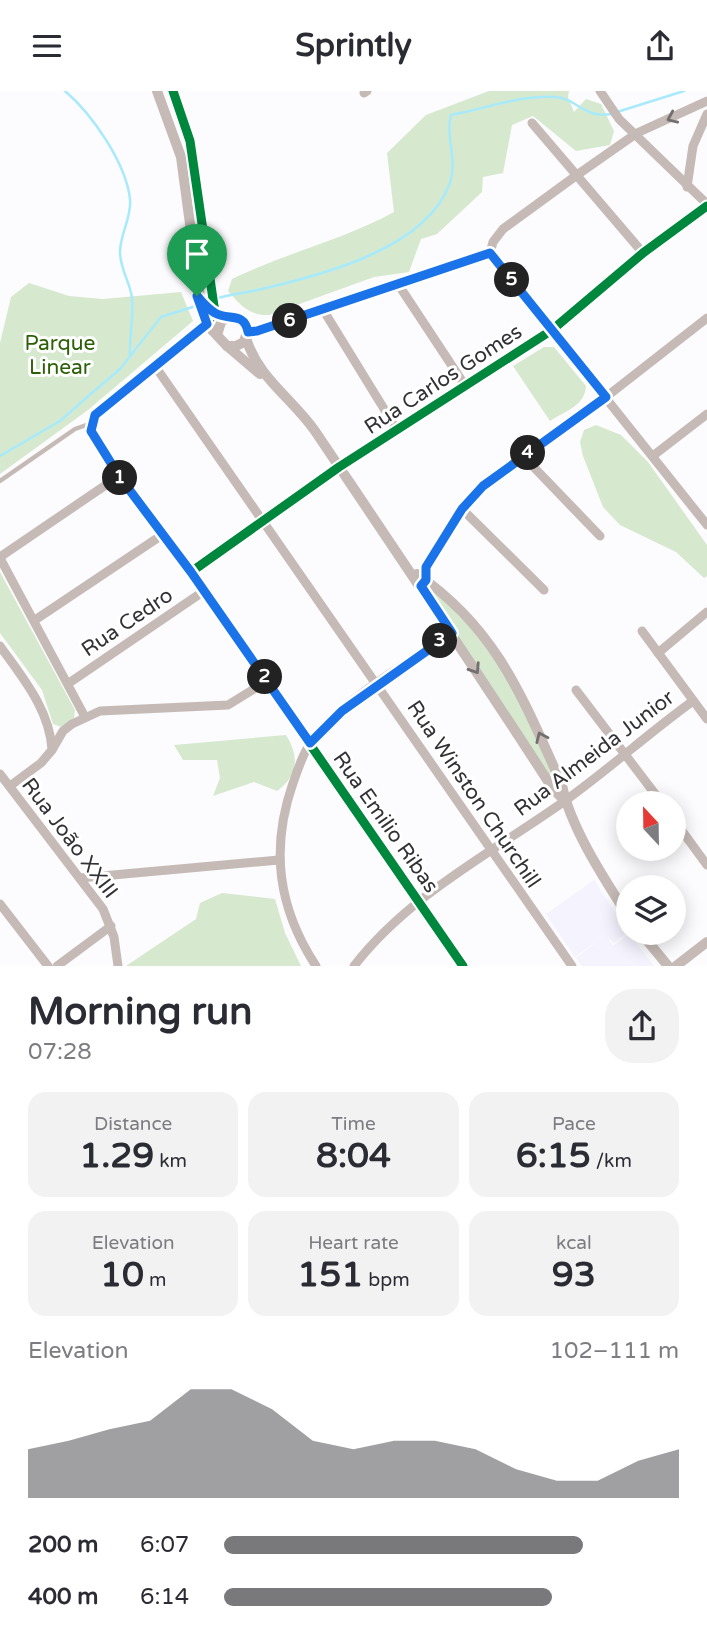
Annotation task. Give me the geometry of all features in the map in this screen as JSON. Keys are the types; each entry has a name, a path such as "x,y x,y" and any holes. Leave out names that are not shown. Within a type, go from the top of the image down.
{"street":[{"path":"157,91 181,157 198,298 217,335 269,380"},
{"path":"92,423 103,406 155,366 208,315 209,279 190,141 173,91"},
{"path":"600,91 619,119 637,133 707,205"},
{"path":"490,253 493,242 503,229 577,175 637,133 707,101"},
{"path":"687,187 693,146 707,114"},
{"path":"532,123 643,253"},
{"name":"Rua Carlos Gomes","path":"191,572 339,467 552,330 643,253 707,205"},
{"path":"228,346 236,346 247,335 490,253"},
{"path":"490,253 707,524"},
{"path":"198,298 207,289 209,279"},
{"path":"398,284 466,387"},
{"path":"323,309 397,430"},
{"path":"208,315 241,319 257,366 307,421 411,570 470,621 509,669 562,785 565,801 616,897"},
{"path":"217,335 221,322 228,317"},
{"path":"565,801 553,789 452,633 424,583 426,567 462,509 483,486 606,397 707,318"},
{"name":"Rua Winston Churchill","path":"155,366 262,522 378,683 572,966"},
{"path":"654,455 707,414"},
{"name":"Rua Emilio Ribas","path":"92,423 94,438 119,476 191,572 463,966"},
{"path":"523,456 600,536"},
{"path":"85,717 0,557 119,476"},
{"path":"462,509 544,590"},
{"path":"35,620 162,535"},
{"name":"Rua Cedro","path":"69,683 204,591"},
{"path":"658,653 707,612"},
{"path":"642,631 707,719"},
{"path":"316,966 289,916 279,860 283,816 296,774 310,743 342,711 452,633"},
{"path":"0,646 46,720 51,733 52,750"},
{"path":"10,786 41,763 63,731 85,717 111,710 228,705 267,681"},
{"path":"576,690 653,791"},
{"name":"Rua Almeida Junior","path":"354,966 376,939 420,902 565,801 693,701"},
{"name":"Rua João XXIII","path":"0,774 103,909 111,926 118,966"},
{"path":"686,836 707,865"},
{"path":"80,878 279,860"},
{"path":"0,904 48,966"},
{"path":"57,966 111,926"},
{"path":"676,966 707,942"},
{"path":"651,945 668,966"}],"lane":[{"path":"0,481 75,429 92,423"}],"shaded area":[{"path":"594,880 616,914 616,941 614,943 607,936 613,946 616,944 638,945 654,966 582,966 576,958 606,934 575,957 546,914"}],"green space":[{"path":"489,91 569,91 568,97 574,112 586,99 601,104 614,131 610,145 576,151 533,116 512,125 503,173 483,177 482,192 437,234 421,239 409,272 374,277 269,315 251,312 228,291 232,279 272,261 355,231 394,212 387,153 426,115"},
{"name":"Parque Linear","path":"29,283 69,296 103,299 181,292 193,321 88,410 0,474 0,343 11,297"},
{"path":"544,347 554,347 586,386 578,403 550,421 513,366"},
{"path":"596,425 621,435 648,462 707,545 707,576 704,578 676,552 620,525 603,507 580,442 584,430"},
{"path":"0,572 75,710 74,718 61,727 53,724 42,690 0,633"},
{"path":"434,590 489,647 507,671 557,786 429,594"},
{"path":"286,735 293,750 295,765 290,778 277,791 254,782 213,796 220,778 217,760 183,760 174,745"},
{"path":"222,893 275,899 285,933 301,966 126,966 196,919 200,903"}],"waterway":[{"path":"65,91 106,140 127,185 130,206 120,252 132,298 130,357"},
{"path":"617,112 684,91"},
{"path":"215,299 342,267 396,242 419,225 437,206 450,183 453,166 449,132 451,115 515,100 542,97 562,98 594,114 611,114"},
{"path":"0,456 60,421 120,369 161,317 199,305"}],"cycle path":[{"path":"173,91 190,141 215,313 198,332 103,406 95,415 91,431 119,476 191,572 463,966"},
{"path":"191,572 339,467 552,330 643,253 707,206"}],"route":[{"path":"490,253 606,397 483,486 470,499 426,567 426,580 421,586 452,633 378,683 318,732 310,743 191,572 119,476 91,431 95,415 103,406 207,324 197,296 215,313 237,317 244,322 248,332 257,331 490,253"}]}
